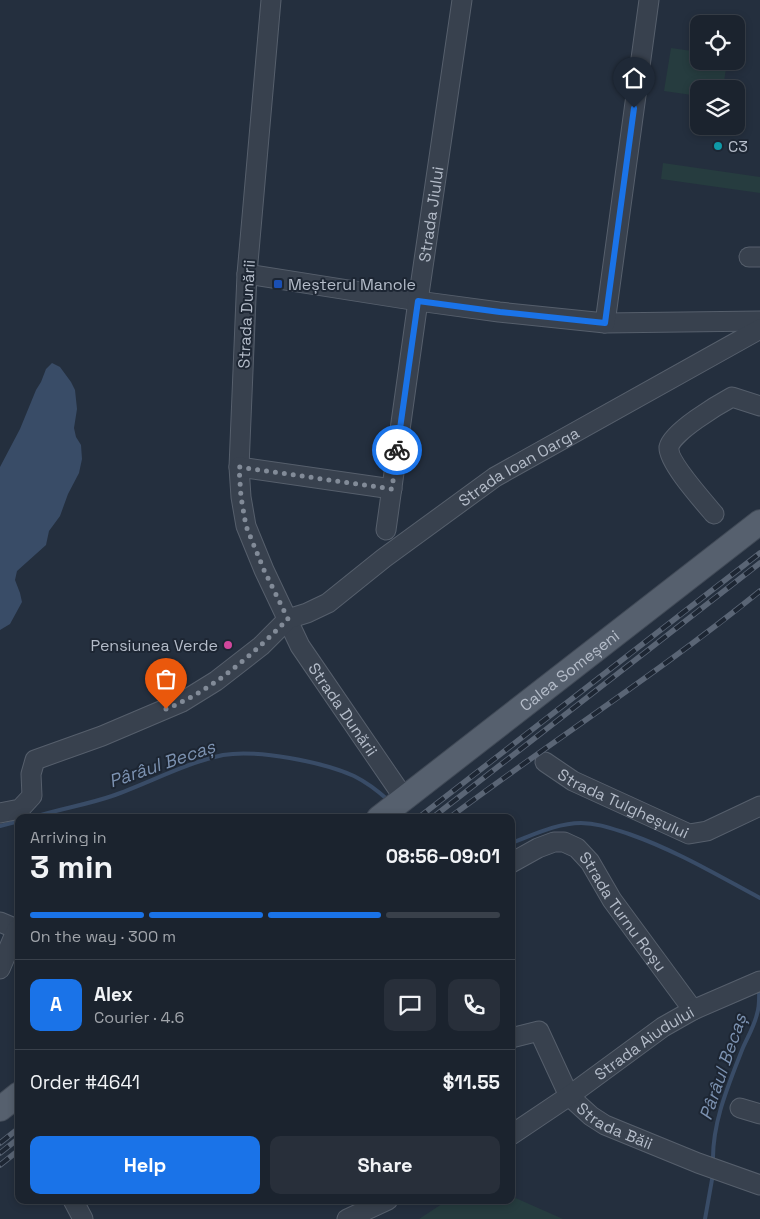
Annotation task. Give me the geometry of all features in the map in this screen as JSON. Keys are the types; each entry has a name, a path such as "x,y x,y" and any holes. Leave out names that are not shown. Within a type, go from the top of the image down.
{"main road":[{"name":"Calea Someșeni","path":"392,807 760,522"},
{"path":"0,1109 15,1097"}],"street":[{"name":"Strada Dunării","path":"271,0 247,274 239,467 241,497 246,526 264,570 300,646 392,807"},
{"name":"Strada Jiului","path":"386,530 462,0"},
{"path":"605,323 649,0"},
{"path":"247,274 418,301 605,323 760,321"},
{"name":"Strada Ioan Oarga","path":"288,619 307,613 328,602 384,558 495,477 760,328"},
{"path":"714,514 680,472 670,456 669,446 675,436 699,417 732,397 760,406"},
{"path":"239,467 392,489"},
{"path":"0,813 20,809 32,796 30,774 35,760 65,750 182,702 216,682 261,646 288,619"},
{"name":"Strada Tulgheșului","path":"545,762 573,782 688,834 707,831 760,806"},
{"name":"Strada Turnu Roșu","path":"515,861 538,848 554,842 564,842 576,848 590,862 612,900 693,1010"},
{"path":"0,969 12,927"},
{"name":"Strada Aiudului","path":"515,1133 663,1026 693,1010 760,981"},
{"name":"Strada Băii","path":"515,1037 540,1031 568,1096 591,1116 605,1125 698,1163 760,1185"},
{"path":"740,1108 760,1114"},
{"path":"75,1204 83,1219"},
{"path":"346,1219 379,1204"}],"green space":[{"path":"671,48 690,51 690,70 726,70 724,80 690,80 690,95 664,91"},
{"path":"663,163 760,177 760,193 661,179"},
{"path":"515,1198 563,1219 419,1219 442,1204 515,1204"}],"water":[{"path":"52,363 60,367 75,390 77,409 74,428 76,437 81,445 82,459 79,473 68,494 60,516 49,531 46,545 17,571 15,580 22,602 10,624 0,630 0,467 20,429 46,369"}],"waterway":[{"name":"Pârâul Becaș","path":"44,814 112,796 181,768 209,759 237,754 271,755 325,766 358,778 388,800"},
{"name":"Pârâul Becaș","path":"0,826 15,822"},
{"name":"Pârâul Becaș","path":"515,841 563,825 581,823 599,825 646,840 696,863 760,898"},
{"name":"Pârâul Becaș","path":"713,1162 713,1147 718,1119 731,1077 756,1019 759,1004 759,987"},
{"name":"Pârâul Becaș","path":"705,1219 713,1174"}],"railway":[{"path":"423,814 760,553"},
{"path":"437,814 760,563"},
{"path":"454,814 684,650 760,591"},
{"path":"0,1143 15,1131"},
{"path":"0,1153 15,1141"},
{"path":"0,1165 15,1153"}],"way so far":[{"path":"166,709 216,682 261,646 288,619 264,570 246,526 241,497 239,467 392,489 397,450"}],"place":[{"name":"C3","path":"718,146"},
{"name":"Meșterul Manole","path":"278,284"},
{"name":"Pensiunea Verde","path":"228,645"}],"route":[{"path":"397,450 418,301 605,323 634,108"}]}
